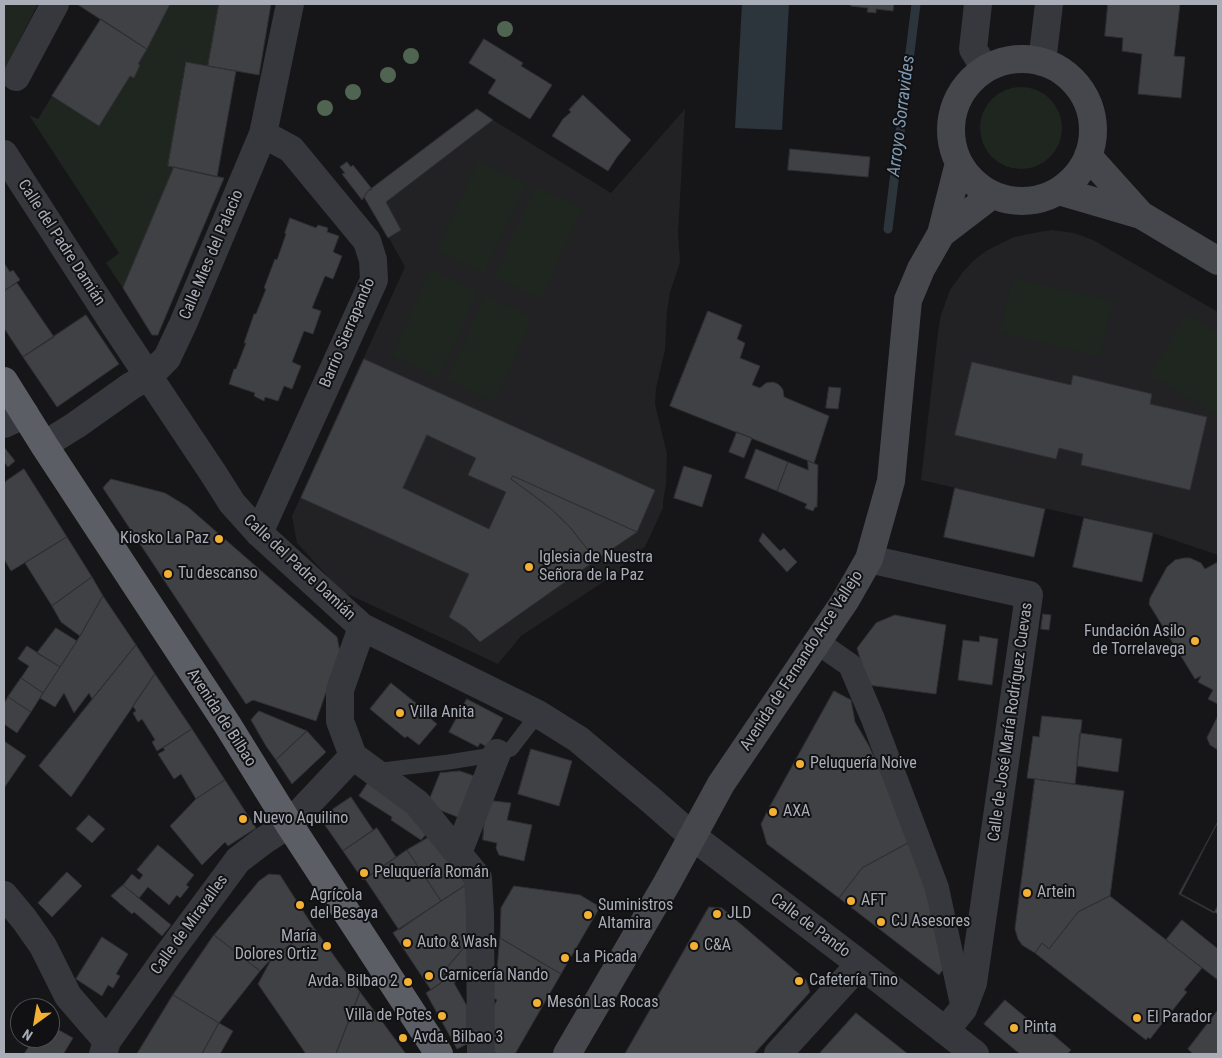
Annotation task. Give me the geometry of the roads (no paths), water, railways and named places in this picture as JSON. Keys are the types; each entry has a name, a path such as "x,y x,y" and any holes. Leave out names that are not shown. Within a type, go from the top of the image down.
{"highway":[{"name":"Avenida de Bilbao","path":"4,381 14,419 44,446 439,1054"}],"main road":[{"path":"1023,59 1042,62 1060,70 1075,82 1086,99 1092,117 1093,137 1088,156 1077,176 1059,191 1038,199 1015,201 992,195 973,182 959,162 952,142 951,121 957,100 968,83 985,69 1003,61 1023,59"},
{"path":"1088,156 1141,215"},
{"name":"Avenida de Fernando Arce Vallejo","path":"567,1054 662,892 721,784 845,601 869,558 890,482 908,300 921,269 941,234 959,162"},
{"path":"1059,191 1141,215 1218,261"},
{"name":"Avenida de Fernando Arce Vallejo","path":"941,234 992,195"}],"street":[{"path":"16,78 55,4"},
{"name":"Calle Mies del Palacio","path":"44,446 131,386 149,376 167,358 263,134 290,4"},
{"path":"978,4 973,49 985,69"},
{"path":"1042,62 1049,4"},
{"name":"Barrio Sierrapando","path":"259,533 374,280 373,260 367,241 291,148 263,134"},
{"name":"Calle del Padre Damián","path":"4,154 232,503 259,533 362,627 538,714 578,739 692,836"},
{"name":"Calle de José María Rodríguez Cuevas","path":"869,558 1029,595 973,984 963,1009 945,1031"},
{"path":"362,627 340,690 340,721 363,764 417,803 478,878 481,1054"},
{"path":"817,642 850,665 873,718 937,888 963,1009"},
{"path":"458,853 497,753"},
{"name":"Calle de Miravalles","path":"4,895 43,946 68,996 105,1048 167,956 238,860 289,824 363,764"},
{"name":"Calle de Pando","path":"692,836 975,1054"},
{"path":"778,1054 860,964"}],"lane":[{"path":"363,764 449,762 486,756 511,749 538,714"}],"waterway":[{"name":"Arroyo Sorravides","path":"888,229 916,4"}],"place":[{"name":"Kiosko La Paz","path":"219,539"},
{"name":"Iglesia de Nuestra Señora de la Paz","path":"529,567"},
{"name":"Tu descanso","path":"168,574"},
{"name":"Fundación Asilo de Torrelavega","path":"1195,641"},
{"name":"Villa Anita","path":"400,713"},
{"name":"Peluquería Noive","path":"800,764"},
{"name":"AXA","path":"773,812"},
{"name":"Nuevo Aquilino","path":"243,819"},
{"name":"Peluquería Román","path":"364,873"},
{"name":"Artein","path":"1027,893"},
{"name":"AFT","path":"851,901"},
{"name":"Agrícola del Besaya","path":"300,905"},
{"name":"JLD","path":"717,914"},
{"name":"Suministros Altamira","path":"588,915"},
{"name":"CJ Asesores","path":"881,922"},
{"name":"Auto & Wash","path":"407,943"},
{"name":"María Dolores Ortiz","path":"327,946"},
{"name":"C&A","path":"694,946"},
{"name":"La Picada","path":"565,958"},
{"name":"Carnicería Nando","path":"429,976"},
{"name":"Cafetería Tino","path":"799,981"},
{"name":"Avda. Bilbao 2","path":"408,982"},
{"name":"Mesón Las Rocas","path":"537,1003"},
{"name":"Villa de Potes","path":"442,1016"},
{"name":"El Parador","path":"1137,1018"},
{"name":"Pinta","path":"1014,1028"},
{"name":"Avda. Bilbao 3","path":"403,1038"}]}
